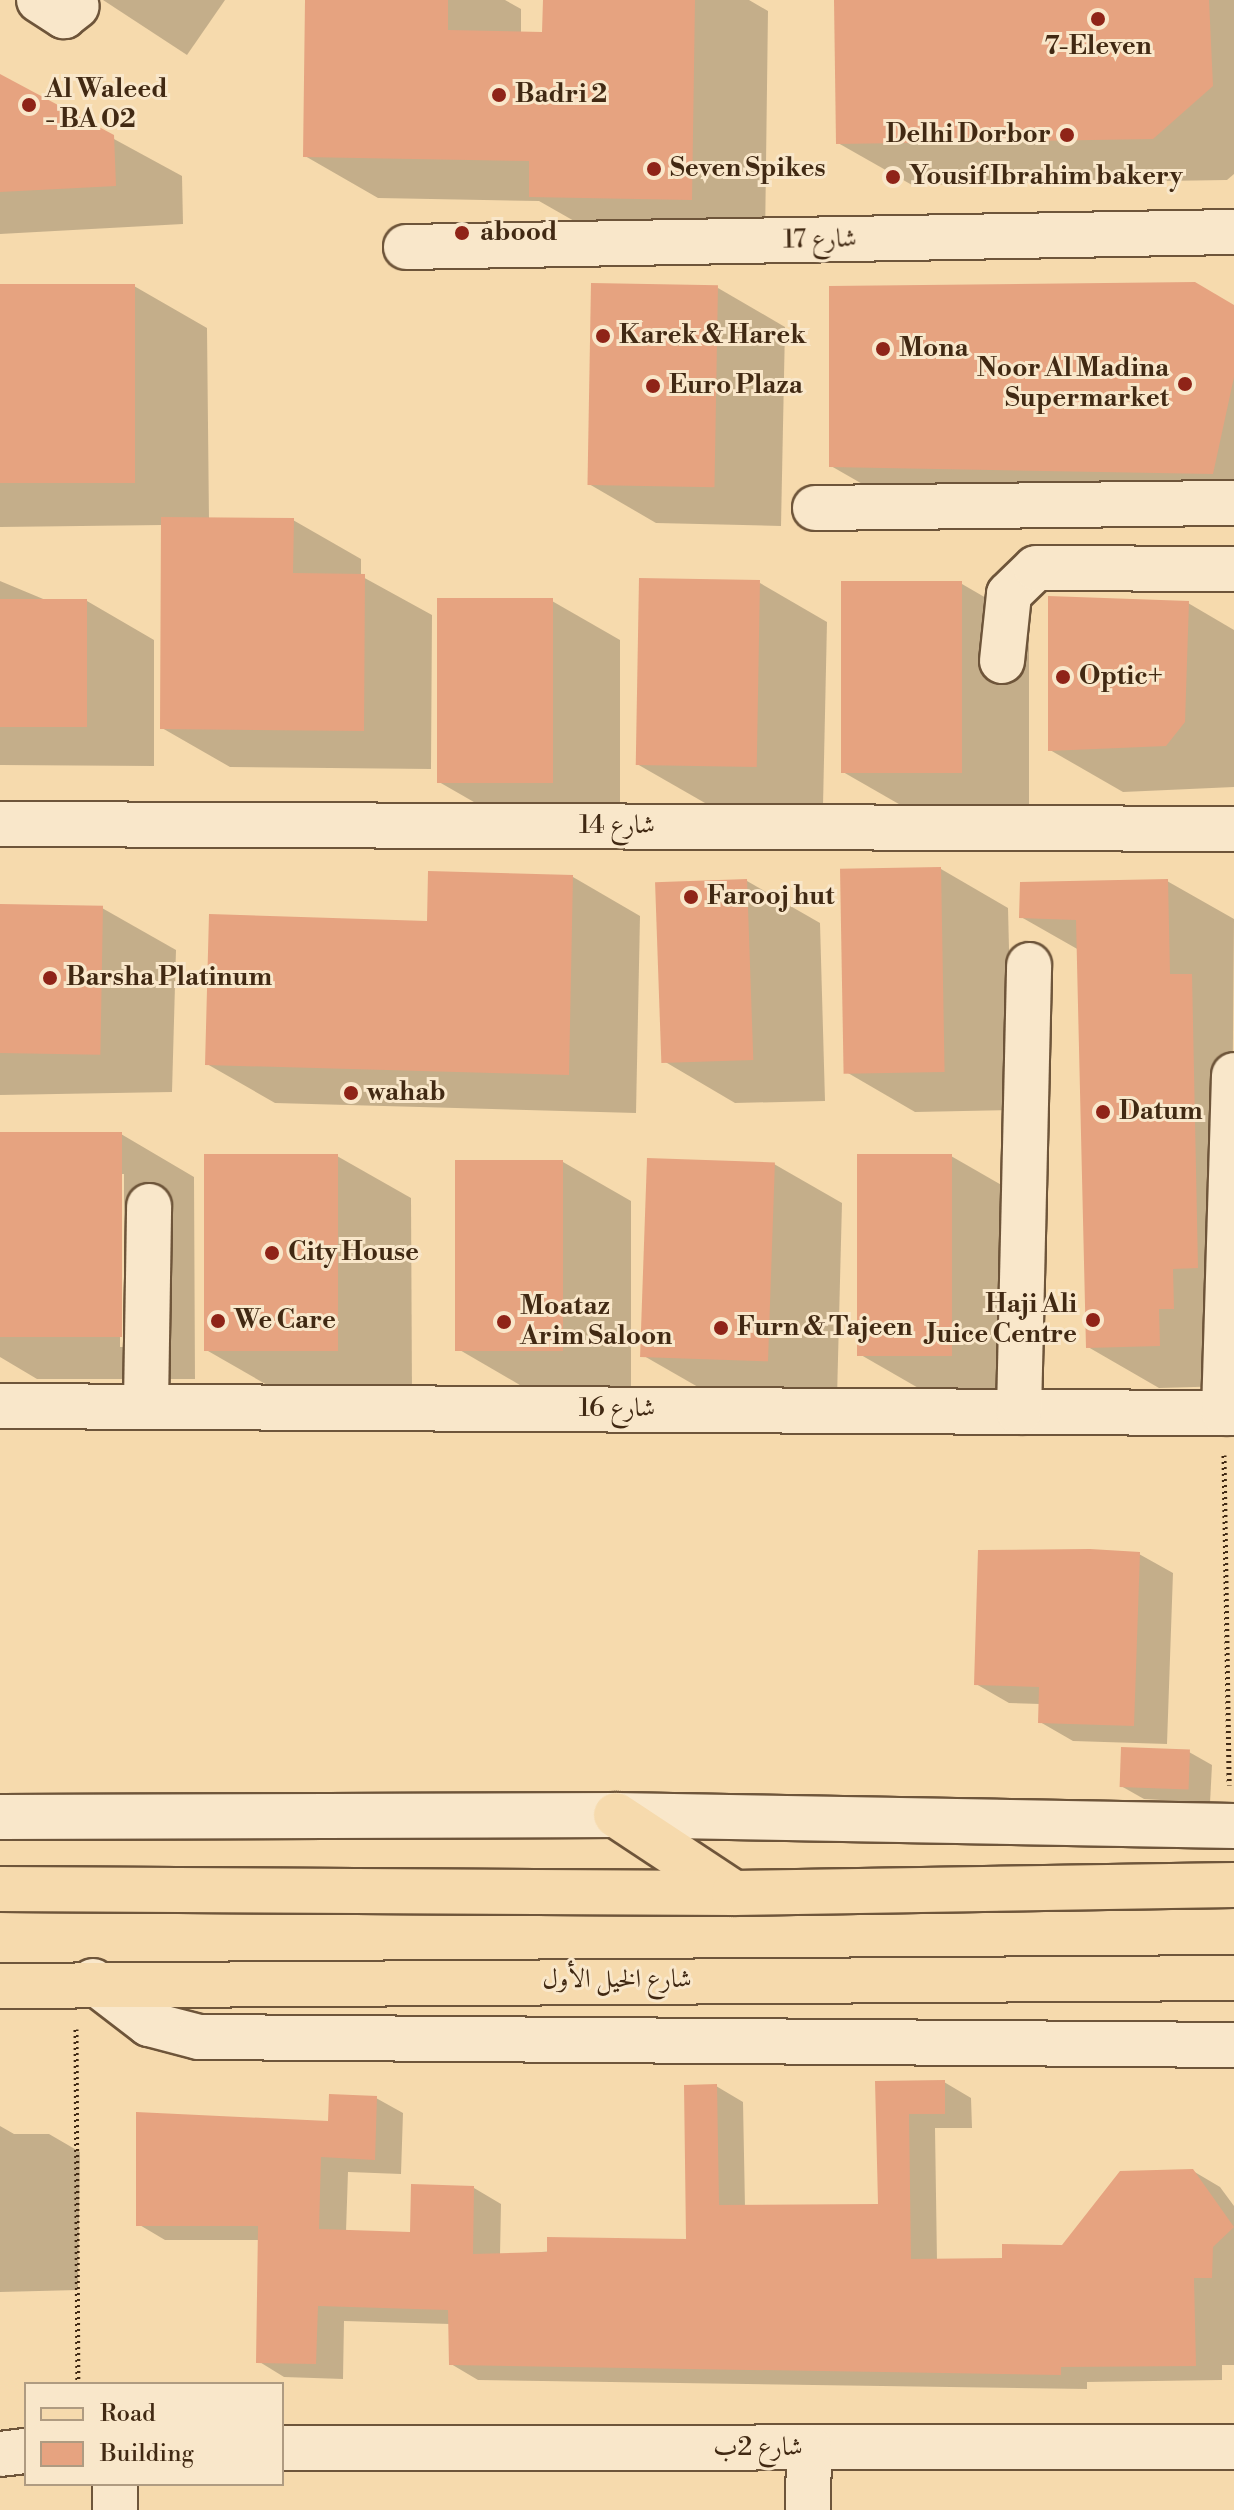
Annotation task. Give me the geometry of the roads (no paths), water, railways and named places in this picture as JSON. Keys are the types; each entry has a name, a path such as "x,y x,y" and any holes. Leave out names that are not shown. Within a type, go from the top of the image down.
{"main road":[{"path":"616,1815 734,1893"},
{"path":"0,1889 734,1893 1234,1885"},
{"name":"شارع الخيل الأول","path":"0,1986 85,1982 1234,1978"}],"street":[{"name":"شارع 17","path":"406,247 1234,232"},
{"path":"815,508 1234,503"},
{"path":"1002,661 1009,594 1036,568 1234,569"},
{"name":"شارع 14","path":"0,824 1234,829"},
{"path":"1019,1412 1029,965"},
{"path":"1229,1413 1234,1075"},
{"path":"146,1405 149,1206"},
{"name":"شارع 16","path":"0,1406 1229,1413"},
{"path":"0,1817 616,1815 1232,1826"},
{"path":"85,1982 149,2024 199,2037 1234,2045"},
{"name":"شارع 2ب","path":"284,2448 1234,2447"},
{"path":"808,2510 809,2448"},
{"path":"0,2454 24,2451"},
{"path":"115,2486 115,2510"}],"place":[{"name":"7-Eleven","path":"1098,19"},
{"name":"Badri 2","path":"499,95"},
{"name":"Al Waleed - BA 02","path":"29,105"},
{"name":"Delhi Dorbor","path":"1067,135"},
{"name":"Seven Spikes","path":"654,169"},
{"name":"Yousif Ibrahim bakery","path":"893,177"},
{"name":"abood","path":"462,233"},
{"name":"Karek & Harek","path":"603,336"},
{"name":"Mona","path":"883,349"},
{"name":"Noor Al Madina Supermarket","path":"1185,384"},
{"name":"Euro Plaza","path":"653,386"},
{"name":"Optic+","path":"1063,677"},
{"name":"Farooj hut","path":"691,897"},
{"name":"Barsha Platinum","path":"50,978"},
{"name":"wahab","path":"351,1093"},
{"name":"Datum","path":"1103,1112"},
{"name":"City House","path":"272,1253"},
{"name":"Haji Ali Juice Centre","path":"1093,1320"},
{"name":"We Care","path":"218,1321"},
{"name":"Moataz Arim Saloon","path":"504,1322"},
{"name":"Furn & Tajeen","path":"721,1328"}]}
